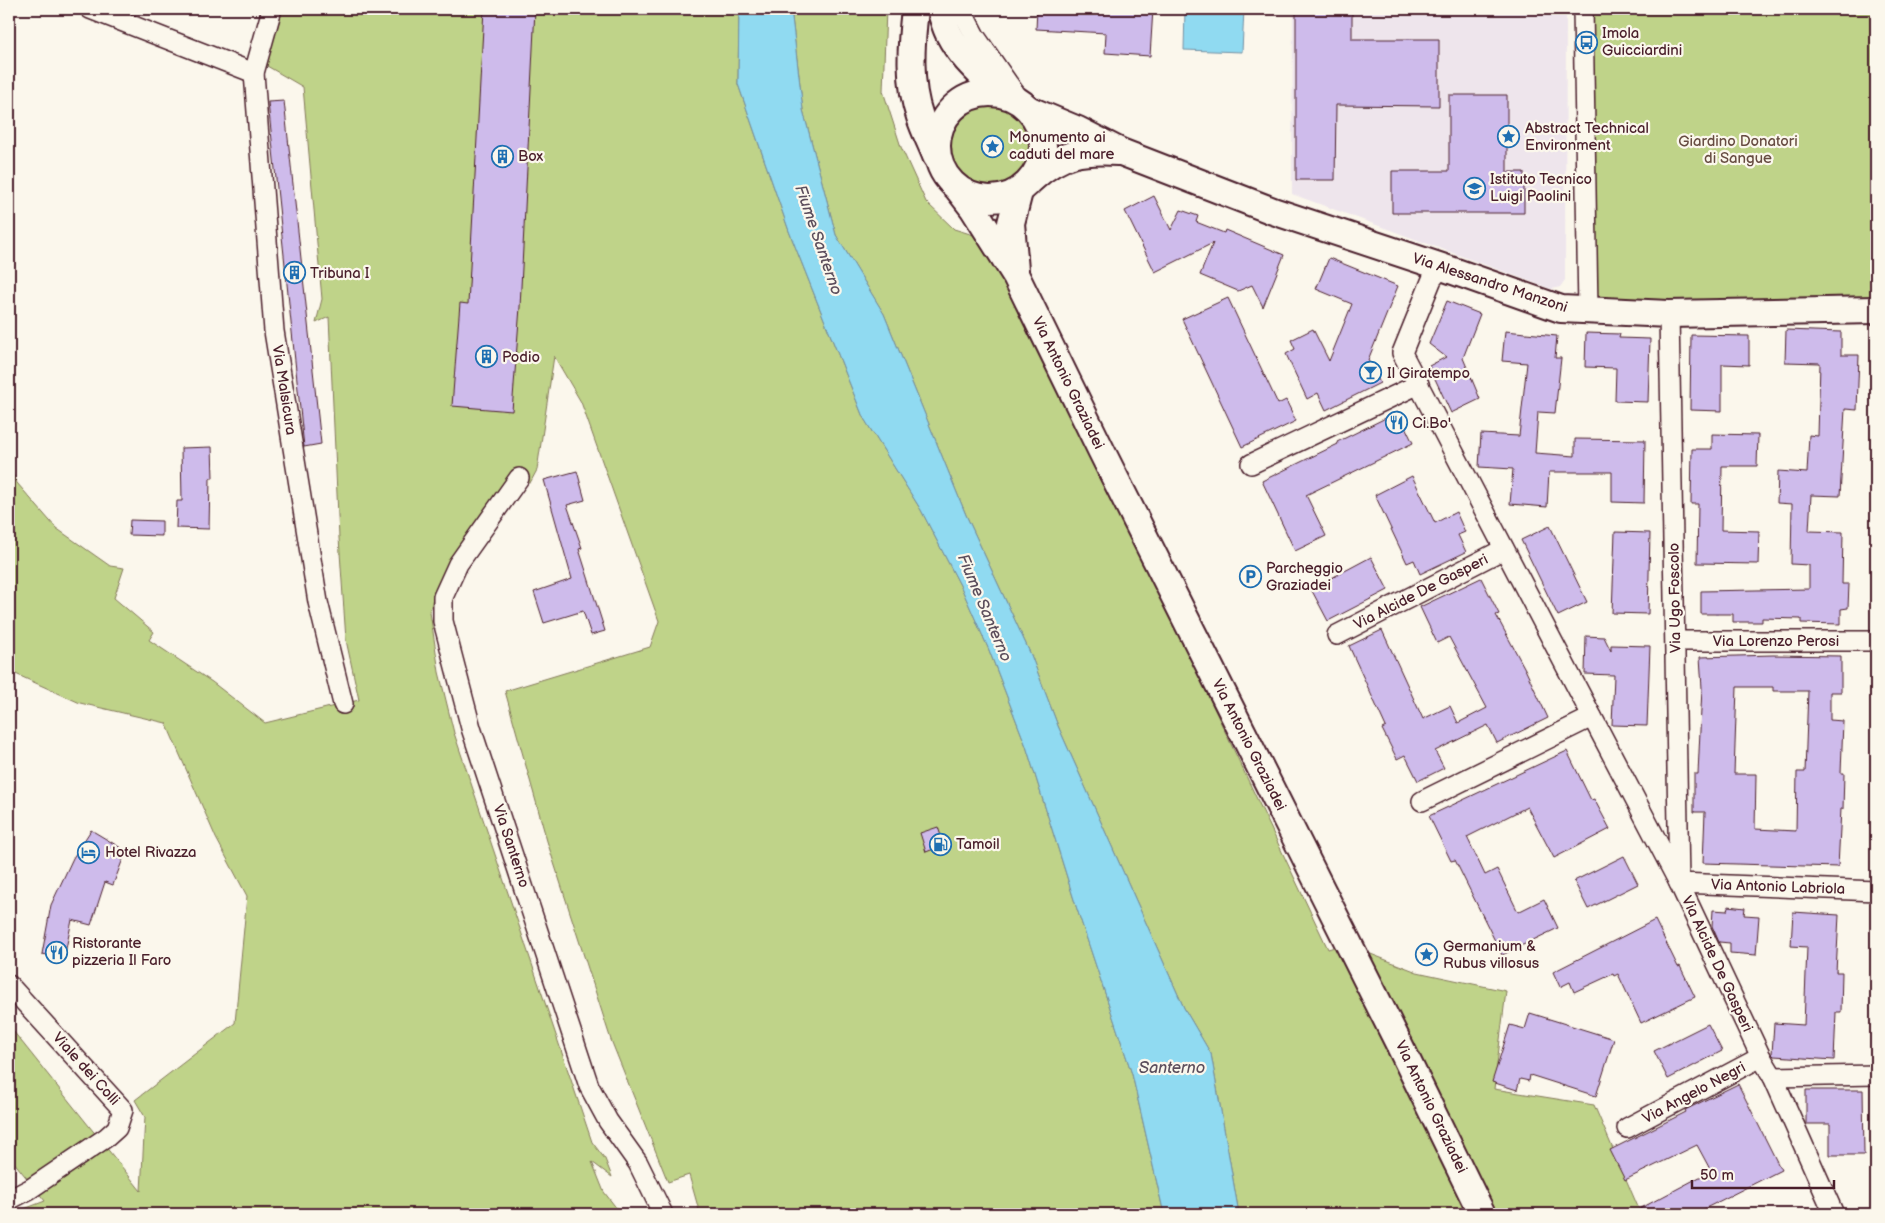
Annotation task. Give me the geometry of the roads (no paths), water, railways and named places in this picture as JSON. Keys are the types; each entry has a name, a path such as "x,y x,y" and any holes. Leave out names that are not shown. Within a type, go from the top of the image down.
{"street":[{"path":"90,9 254,73"},
{"name":"Via Malsicura","path":"272,9 254,73 274,331 318,602 343,704"},
{"path":"915,9 911,66 913,91 919,116 941,168 949,180 960,190 974,197 989,200 1004,198 1026,185 1040,165 1044,151 1040,129 1017,102 975,36 961,9"},
{"path":"940,9 948,33 969,62 1017,102"},
{"path":"1583,9 1588,311"},
{"path":"941,168 937,142 939,130 944,118 953,108 969,97 987,92 1017,102"},
{"name":"Via Alessandro Manzoni","path":"1017,102 1121,152 1273,210 1561,309 1669,314 1876,310"},
{"name":"Via Alessandro Manzoni","path":"1026,185 1049,164 1066,157 1083,152 1121,152"},
{"name":"Via Antonio Graziadei","path":"1016,276 1011,223 1026,185"},
{"name":"Via Antonio Graziadei","path":"960,190 1016,276 1102,452 1405,1054 1482,1214"},
{"name":"Via Alcide De Gasperi","path":"1442,267 1432,279 1402,353 1679,883 1761,1057 1773,1077 1834,1214"},
{"name":"Via Ugo Foscolo","path":"1669,314 1679,883"},
{"path":"1251,464 1419,384"},
{"name":"Via Santerno","path":"519,478 458,564 443,597 443,621 471,728 589,1086 608,1121 638,1163 663,1214"},
{"name":"Via Alcide De Gasperi","path":"1337,635 1504,549"},
{"name":"Via Lorenzo Perosi","path":"1676,641 1876,641"},
{"path":"1422,801 1592,717"},
{"name":"Via Antonio Labriola","path":"1679,883 1876,891"},
{"name":"Viale dei Colli","path":"9,985 123,1110 117,1128 107,1137 30,1189 9,1200"},
{"name":"Via Angelo Negri","path":"1627,1128 1761,1057"},
{"path":"1773,1077 1876,1075"}],"water":[{"name":"Santerno","path":"739,9 791,9 803,110 836,235 884,314 966,515 1031,655 1058,726 1184,1008 1211,1054 1239,1214 1164,1214 1132,1074 1076,906 1026,746 989,650 961,587 921,510 863,417 789,231 738,84"},
{"path":"1185,9 1244,9 1242,52 1184,50"}],"place":[{"name":"Imola Guicciardini","path":"1586,42"},
{"name":"Abstract Technical Environment","path":"1509,137"},
{"name":"Monumento ai caduti del mare","path":"993,146"},
{"name":"Box","path":"502,156"},
{"name":"Istituto Tecnico Luigi Paolini","path":"1474,188"},
{"name":"Tribuna I","path":"294,273"},
{"name":"Podio","path":"486,357"},
{"name":"Il Giratempo","path":"1371,373"},
{"name":"Ci.Bo'","path":"1396,423"},
{"name":"Parcheggio Graziadei","path":"1250,577"},
{"name":"Tamoil","path":"940,844"},
{"name":"Hotel Rivazza","path":"89,852"},
{"name":"Ristorante pizzeria Il Faro","path":"56,952"},
{"name":"Germanium & Rubus villosus","path":"1427,955"}],"park label":[{"name":"Giardino Donatori di Sangue","path":"1738,150"}],"water label":[{"name":"Fiume Santerno","path":"818,240"},
{"name":"Fiume Santerno","path":"984,608"}]}
